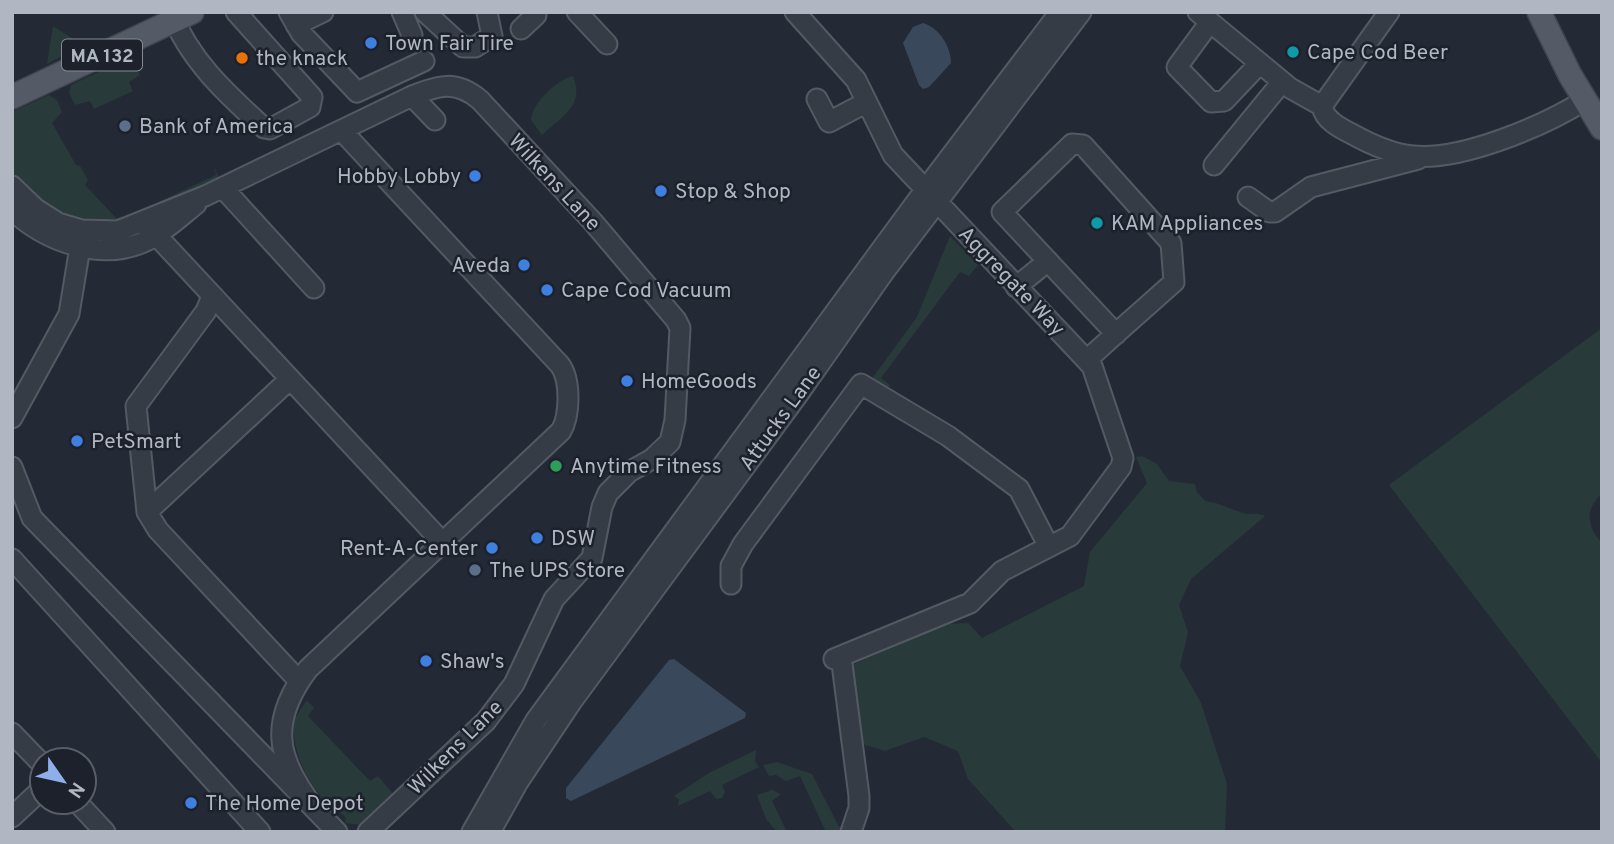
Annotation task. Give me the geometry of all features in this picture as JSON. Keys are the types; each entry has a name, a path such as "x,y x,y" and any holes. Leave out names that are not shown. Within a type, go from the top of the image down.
{"main road":[{"path":"1539,12 1602,128"},
{"name":"MA 132","path":"12,97 179,15"}],"street":[{"path":"179,15 219,86 264,128 270,129 310,107 312,97 236,12"},
{"path":"323,12 292,19 357,92 424,61"},
{"path":"402,12 412,34"},
{"path":"425,12 463,47 475,47 492,36 487,12"},
{"path":"577,12 607,44"},
{"name":"Aggregate Way","path":"795,12 843,63 867,102 888,148 1087,360 1099,383 1123,463 1072,533 1048,545"},
{"name":"Attucks Lane","path":"491,832 553,728 1060,12"},
{"name":"Attucks Lane","path":"472,832 536,720 931,196 1081,12"},
{"path":"1322,106 1389,12"},
{"path":"522,29 536,13"},
{"path":"1260,63 1224,101 1211,102 1177,67 1204,17 1260,63 1282,82 1307,100 1322,106"},
{"path":"1214,165 1282,82"},
{"name":"Wilkens Lane","path":"81,239 150,228 205,196 412,96 439,86 452,85 463,88 480,100 593,222 680,328 673,436 666,447 629,472 608,493 602,507 592,558 552,602 507,694 486,721 368,832"},
{"path":"412,96 435,120"},
{"path":"817,99 830,122 867,102"},
{"path":"1248,197 1269,212 1275,212 1311,187 1480,145 1538,126 1585,100"},
{"path":"1322,106 1325,116 1362,139 1395,152 1429,156"},
{"path":"315,808 294,779 281,727 286,702 299,681 561,431 565,423 567,379 560,365 342,131"},
{"path":"1087,360 1116,334 1174,282 1171,243 1083,145 1072,144 1002,212 1116,334"},
{"path":"12,186 47,216 81,239"},
{"path":"223,188 314,288"},
{"path":"12,210 46,235 81,239"},
{"path":"150,228 443,542"},
{"path":"12,418 69,314 81,239"},
{"path":"1016,287 1048,261"},
{"path":"212,296 206,311 136,407 147,512 158,530 299,681"},
{"path":"147,512 290,379"},
{"path":"731,584 731,566 743,544 861,384 948,436 1020,489 1048,545 1002,570 970,603 838,657 859,796 859,808 851,832"},
{"path":"12,467 32,518 337,832"},
{"path":"12,559 260,832"},
{"path":"12,733 28,750"},
{"path":"12,817 28,802"},
{"path":"90,816 105,832"}],"shaded area":[{"path":"53,26 83,45 47,64"},
{"path":"126,59 134,62 140,75 129,82 133,91 94,109 90,101 75,105 69,93 71,85"},
{"path":"573,76 576,86 574,103 564,116 542,135 531,120 532,113 553,87"},
{"path":"49,95 57,100 62,112 52,123 76,165 80,166 88,180 85,185 116,218 129,216 216,175 213,165 220,179 107,226 67,218 37,200 12,176 12,112"},
{"path":"950,236 978,265 969,276 960,272 881,378 890,385 887,388 871,380 917,317"},
{"path":"1602,328 1602,494 1592,506 1590,518 1593,531 1602,543 1602,763 1389,485"},
{"path":"1142,456 1157,464 1169,481 1195,484 1197,492 1205,501 1243,513 1265,516 1191,579 1179,605 1188,632 1180,666 1201,703 1227,784 1225,832 1016,832 968,779 958,751 924,737 885,751 859,743 852,665 946,624 968,623 982,638 1084,586 1090,552 1147,483 1136,457"},
{"path":"307,700 314,708 308,716 370,781 378,776 394,795 363,825 345,823 346,818 333,809 316,790 299,758 293,721"},
{"path":"756,750 755,761 759,767 722,785 725,792 722,798 716,799 710,791 678,806 679,799 674,796 709,773"},
{"path":"777,762 812,774 839,827 846,825 845,832 826,832 800,776 786,781 776,775 769,776 763,765"},
{"path":"772,790 781,794 772,801 787,832 777,832 766,819 757,795"}],"water":[{"path":"923,23 943,38 951,63 929,87 923,89 903,43 913,27"},
{"path":"674,659 746,713 745,718 571,801 566,798 566,788 669,660"}],"place":[{"name":"Town Fair Tire","path":"371,43"},
{"name":"Cape Cod Beer","path":"1293,52"},
{"name":"the knack","path":"242,58"},
{"name":"Bank of America","path":"125,126"},
{"name":"Hobby Lobby","path":"475,176"},
{"name":"Stop & Shop","path":"661,191"},
{"name":"KAM Appliances","path":"1097,223"},
{"name":"Aveda","path":"524,265"},
{"name":"Cape Cod Vacuum","path":"547,290"},
{"name":"HomeGoods","path":"627,381"},
{"name":"PetSmart","path":"77,441"},
{"name":"Anytime Fitness","path":"556,466"},
{"name":"DSW","path":"537,538"},
{"name":"Rent-A-Center","path":"492,548"},
{"name":"The UPS Store","path":"475,570"},
{"name":"Shaw's","path":"426,661"},
{"name":"The Home Depot","path":"191,803"}]}
